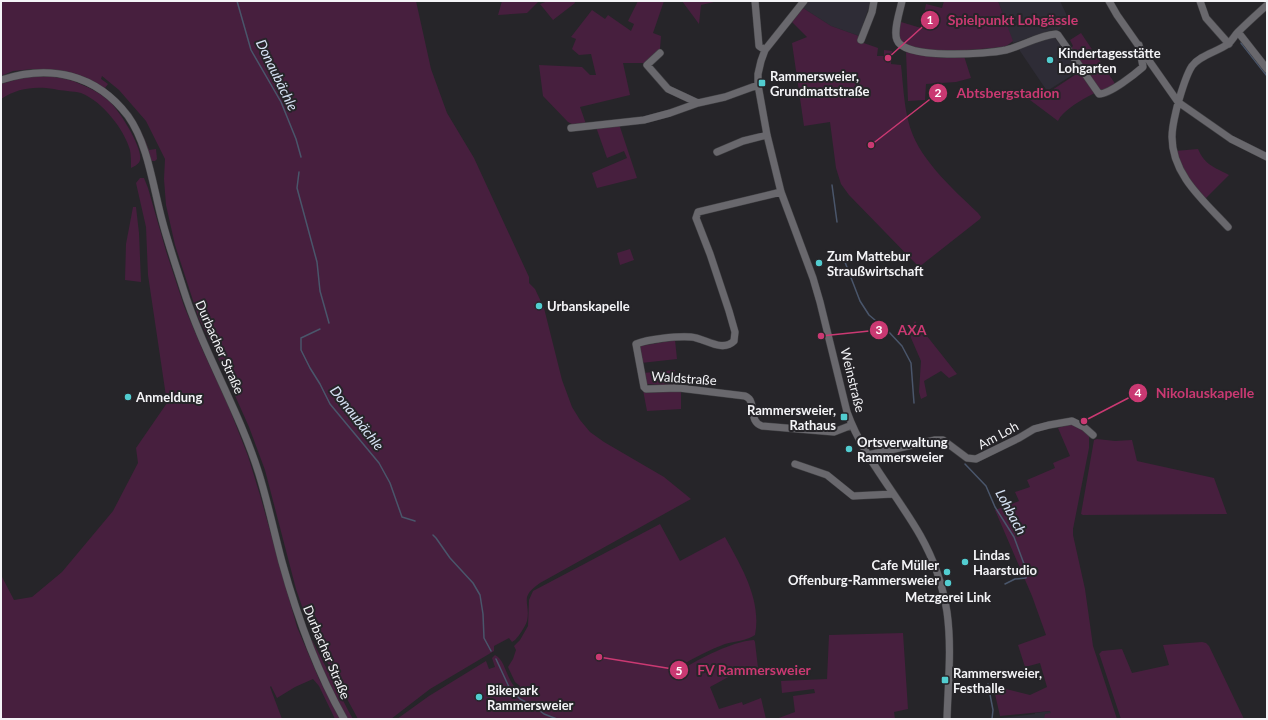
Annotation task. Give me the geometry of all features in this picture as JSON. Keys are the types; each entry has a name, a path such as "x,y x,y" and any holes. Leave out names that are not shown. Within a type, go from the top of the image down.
{"street":[{"path":"755,1 760,46 765,50"},
{"name":"Weinstraße","path":"804,1 765,50 759,67 758,85 767,135 781,192 815,284 847,412 852,425 868,455 920,535 929,555 944,599 947,612 949,646 947,719"},
{"path":"860,40 872,12 874,1"},
{"path":"902,1 896,34 897,40 904,48 925,53 951,55 1005,50 1056,34 1099,94 1103,94 1136,74 1143,66 1139,45"},
{"path":"1109,1 1117,15 1178,102 1230,139 1267,157"},
{"path":"1200,1 1206,18 1229,44"},
{"path":"1228,227 1184,178 1178,167 1174,155 1172,138 1174,121 1178,102 1192,66 1199,59 1229,44 1238,32 1267,5"},
{"path":"1238,32 1267,68"},
{"path":"660,53 647,65 668,89 698,103"},
{"name":"Durbacher Straße","path":"1,80 32,72 64,74 82,79 102,91 117,104 128,116 138,133 149,168 162,223 187,303 235,408 248,442 259,473 282,562 307,640 321,675 344,719"},
{"path":"571,128 644,120 698,103 725,97 758,85"},
{"path":"717,152 742,141 767,135"},
{"name":"Waldstraße","path":"781,192 698,212 696,218 729,311 735,332 734,341 730,345 724,346 691,337 661,339 636,344 644,387 679,388 745,396 750,400 754,419 757,424 762,426 834,432 852,425"},
{"name":"Am Loh","path":"868,455 935,440 943,440 967,458 976,460 1034,429 1072,421 1084,426 1093,435"},
{"path":"795,464 827,475 853,496 893,494"}],"shaded area":[{"path":"1,1 416,1 431,69 447,113 474,158 529,277 529,283 535,289 544,308 562,380 572,407 590,432 604,442 664,477 691,499 533,588 527,597 527,621 518,636 512,642 509,638 494,646 494,651 430,689 391,719 358,719 315,640 305,615 296,589 265,470 249,427 199,319 175,245 166,205 164,179 165,159 146,121 119,90 102,76 101,79 108,84 105,88 132,116 149,150 156,149 157,159 155,161 151,161 118,102 63,71 33,69 13,71 1,76"},
{"path":"502,1 538,2 527,13 498,15"},
{"path":"548,1 574,1 575,3 553,20 540,4"},
{"path":"638,1 664,1 653,33 661,36 660,49 644,63 623,63 630,95 580,107 586,124 574,125 568,122 543,96 539,65 582,67 590,75 596,75 591,54 579,55 572,49 576,39 571,37 592,10 605,19 608,15 631,31 634,24 628,21"},
{"path":"682,1 714,2 701,5 699,24"},
{"path":"807,1 871,1 859,36 831,26 803,8"},
{"path":"944,1 998,1 1013,41 1005,47 942,52 902,45 898,35 901,22 921,28 926,4 942,8"},
{"path":"998,1 1060,1 1069,20 1058,31 1051,30 1013,43"},
{"path":"803,8 831,26 859,36 858,41 878,48 877,56 884,56 884,50 892,51 891,64 901,65 908,120 912,134 919,147 936,171 981,217 919,267 849,195 841,184 836,168 830,122 804,126 792,43 807,37 792,22"},
{"path":"1081,33 1116,85 1102,91 1098,90 1070,49 1073,46 1070,40"},
{"name":"Kindertagesstätte Lohgarten","path":"1053,36 1080,70 1047,91 1020,51 1020,48"},
{"path":"906,52 935,57 964,56 971,78 956,82 926,84 925,100 908,101"},
{"path":"1081,71 1095,93 1069,109 1058,121 1030,100 1040,87 1046,94"},
{"path":"29,76 48,76 68,79 97,92 104,97 115,108 135,139 140,154 139,163 131,168 130,150 123,133 97,102 81,93 47,88 33,88 14,92 1,99 1,84"},
{"path":"619,124 637,178 597,188 592,173 627,158 624,151 607,158 596,127"},
{"path":"1198,149 1207,162 1229,175 1204,200 1188,181 1175,151"},
{"path":"140,178 144,178 148,188 184,306 228,405 248,456 297,627 319,679 340,719 335,719 319,686 313,679 295,687 277,698 271,686 270,687 282,719 1,719 1,575 14,600 32,597 62,572 113,511 138,463 136,448 167,403 148,275 146,227 136,183"},
{"path":"133,207 136,207 139,233 141,282 125,280 126,244"},
{"path":"630,249 634,260 620,265 617,253"},
{"path":"915,321 957,374 949,378 941,371 924,381 927,396 921,399 919,392 921,361 908,331"},
{"path":"675,340 677,359 641,363 639,349 641,346"},
{"path":"675,370 676,386 647,384 643,373"},
{"path":"643,390 681,390 681,409 647,411"},
{"path":"1070,424 1089,433 1089,448 1073,535 1085,589 1093,646 1117,719 1044,719 1045,714 1051,713 1050,711 1000,716 995,694 1002,688 1030,695 1047,687 1040,663 1025,667 1018,645 1046,635 1032,596 995,510 1019,501 1015,492 1030,487 1027,480 1055,468 1053,463 1070,456 1058,428"},
{"path":"1094,440 1115,441 1132,440 1137,461 1214,478 1227,514 1081,514"},
{"path":"660,524 680,561 725,537 731,548 749,584 753,596 756,609 755,635 744,640 719,646 680,666 682,669 726,647 745,641 754,640 758,668 732,675 710,687 719,709 742,702 743,705 761,698 766,719 397,719 429,696 486,661 489,669 495,667 492,658 495,655 502,661 511,681 518,690 520,686 515,682 508,667 516,650 514,646 520,640 528,626 529,600 533,591"},
{"path":"903,633 908,709 894,712 895,719 776,719 795,712 793,696 815,693 814,689 782,693 781,681 827,679 829,635"},
{"path":"312,640 353,719 347,719 334,694 310,641"},
{"path":"1202,642 1209,646 1244,719 1121,719 1099,654 1102,651 1122,649 1132,673 1169,665 1163,645"},
{"path":"1051,711 1056,719 1000,719 1000,718"}],"waterway":[{"name":"Donaubächle","path":"237,1 251,50 281,102 296,139 301,157"},
{"path":"1241,43 1267,76"},
{"name":"Donaubächle","path":"299,172 297,188 317,262 320,291 329,323"},
{"name":"Lohbach","path":"832,185 837,222"},
{"name":"Lohbach","path":"843,257 860,301 869,315 888,331 902,346 911,363 914,403"},
{"name":"Donaubächle","path":"320,329 301,338 301,350 330,404 379,463 390,483 402,517 415,521"},
{"name":"Lohbach","path":"965,464 986,486 995,507 1014,537 1027,572 1026,578 1015,579 1005,584"},
{"name":"Donaubächle","path":"433,535 450,558 473,583 480,595 483,614 484,638 491,651"},
{"name":"Donaubächle","path":"496,659 509,687 520,699 532,705 544,714 557,719"},
{"name":"Lohbach","path":"988,684 993,710 992,719"}],"place":[{"name":"Spielpunkt Lohgässle","path":"888,58"},
{"name":"Kindertagesstätte Lohgarten","path":"1050,60"},
{"name":"Rammersweier, Grundmattstraße","path":"762,83"},
{"name":"Abtsbergstadion","path":"871,145"},
{"name":"Zum Mattebur Straußwirtschaft","path":"819,263"},
{"name":"Urbanskapelle","path":"539,306"},
{"name":"AXA","path":"821,336"},
{"name":"Anmeldung","path":"128,397"},
{"name":"Rammersweier, Rathaus","path":"844,417"},
{"name":"Nikolauskapelle","path":"1084,421"},
{"name":"Ortsverwaltung Rammersweier","path":"849,449"},
{"name":"Lindas Haarstudio","path":"965,562"},
{"name":"Cafe Müller Offenburg-Rammersweier","path":"947,572"},
{"name":"Metzgerei Link","path":"948,583"},
{"name":"FV Rammersweier","path":"599,657"},
{"name":"Rammersweier, Festhalle","path":"945,680"},
{"name":"Bikepark Rammersweier","path":"479,697"}]}
